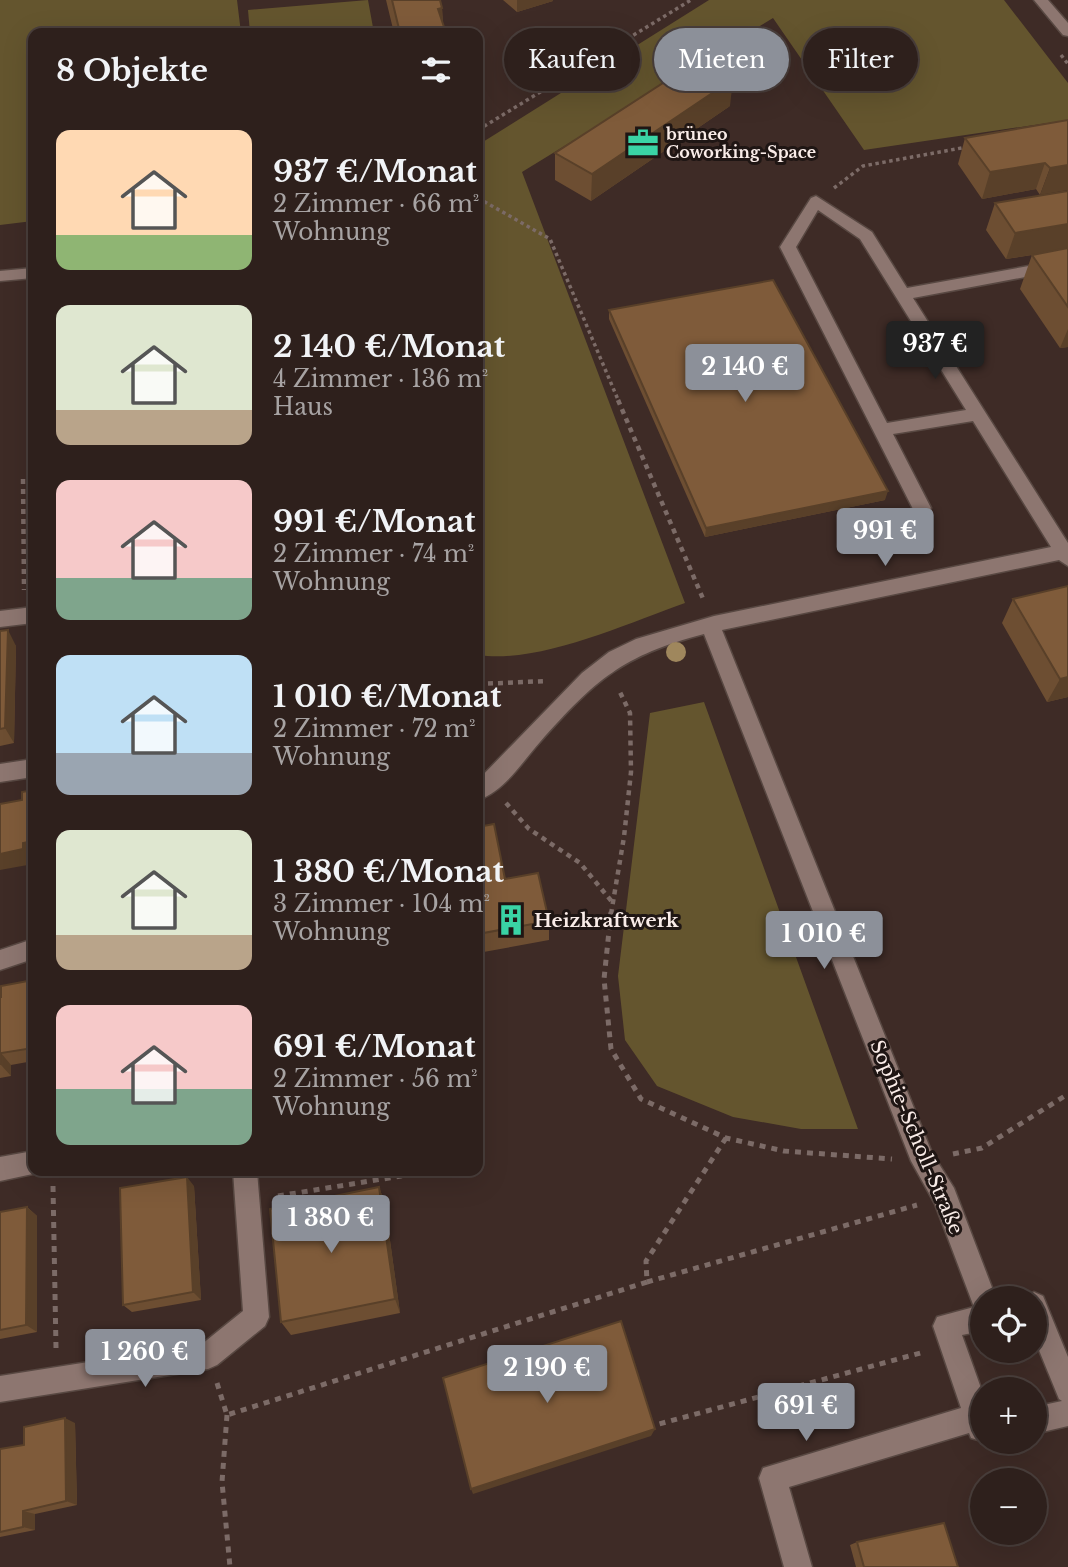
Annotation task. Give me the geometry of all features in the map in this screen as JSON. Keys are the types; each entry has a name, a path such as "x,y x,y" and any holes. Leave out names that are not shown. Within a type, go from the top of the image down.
{"street":[{"path":"1041,0 1062,16 1068,32"},
{"path":"485,787 562,705 606,665 665,638 712,625 1067,554 866,236 816,201 788,247 922,508"},
{"path":"903,294 1068,264"},
{"path":"0,276 28,273"},
{"path":"882,429 978,414"},
{"path":"0,619 28,615"},
{"name":"Sophie-Scholl-Straße","path":"712,625 923,1161 945,1197 979,1286"},
{"path":"0,773 28,769"},
{"path":"0,960 28,951"},
{"path":"0,1170 28,1164"},
{"path":"0,1389 208,1356 256,1317 245,1176"},
{"path":"970,1321 946,1326 970,1397"},
{"path":"1047,1338 1068,1390"},
{"path":"1047,1418 1068,1413"},
{"path":"798,1567 773,1478 970,1425"}],"path":[{"path":"483,127 691,0"},
{"path":"816,201 863,166 968,147"},
{"path":"483,201 550,239 712,625"},
{"path":"23,479 28,592"},
{"path":"606,665 630,713 631,772 606,940 604,979 611,1049 640,1099 726,1138 784,1151 923,1161 982,1148 1068,1094"},
{"path":"483,684 520,683 555,678"},
{"path":"485,787 520,824 574,858 600,882 613,904"},
{"path":"647,1282 646,1261 726,1138"},
{"path":"246,1201 401,1176"},
{"path":"53,1185 57,1378"},
{"path":"227,1415 647,1282 945,1197"},
{"path":"648,1427 952,1345"},
{"path":"208,1356 227,1415 222,1482 230,1567"}],"shaded area":[{"path":"0,0 237,0 240,28 28,28 28,222 0,225"},
{"path":"368,0 373,28 250,28 248,10"},
{"path":"709,0 1004,0 1068,83 1068,120 864,150 823,91 918,91 918,28 803,28 803,62 789,41 789,28 780,28 773,18 757,28 664,28"},
{"path":"654,35 654,91 522,172 685,603 555,648 528,654 483,655 483,142 564,91 640,91 640,43"},
{"path":"704,702 858,1129 801,1129 733,1117 657,1086 625,1040 618,976 650,713"}],"building":[{"path":"392,0 440,0 442,8 438,9 444,28 399,28"},
{"path":"654,89 654,91 715,91 592,174 555,153"},
{"path":"1068,120 1068,165 1050,168 1045,163 990,172 965,138"},
{"path":"1068,191 1068,224 1015,233 995,203"},
{"path":"1068,248 1068,307 1032,255"},
{"path":"773,280 888,491 706,528 609,310"},
{"path":"1068,586 1068,677 1060,679 1013,599"},
{"path":"8,630 5,728 0,729 0,631"},
{"path":"28,791 28,842 23,843 23,849 0,854 0,804 22,800 22,792"},
{"name":"Heizkraftwerk","path":"494,824 505,879 538,873 549,921 483,933 483,826"},
{"path":"28,981 28,1049 1,1053 0,1065 0,997 1,986"},
{"path":"187,1177 193,1292 123,1305 120,1188"},
{"path":"379,1187 395,1299 281,1322 270,1209"},
{"path":"27,1207 26,1325 0,1330 0,1212"},
{"path":"621,1321 655,1429 471,1489 443,1378"},
{"path":"65,1418 66,1501 23,1511 23,1527 0,1532 0,1449 24,1445 24,1427"},
{"path":"944,1523 958,1567 864,1567 857,1542"}],"place":[{"name":"brüneo Coworking-Space","path":"643,143"},
{"name":"Heizkraftwerk","path":"511,920"}]}
